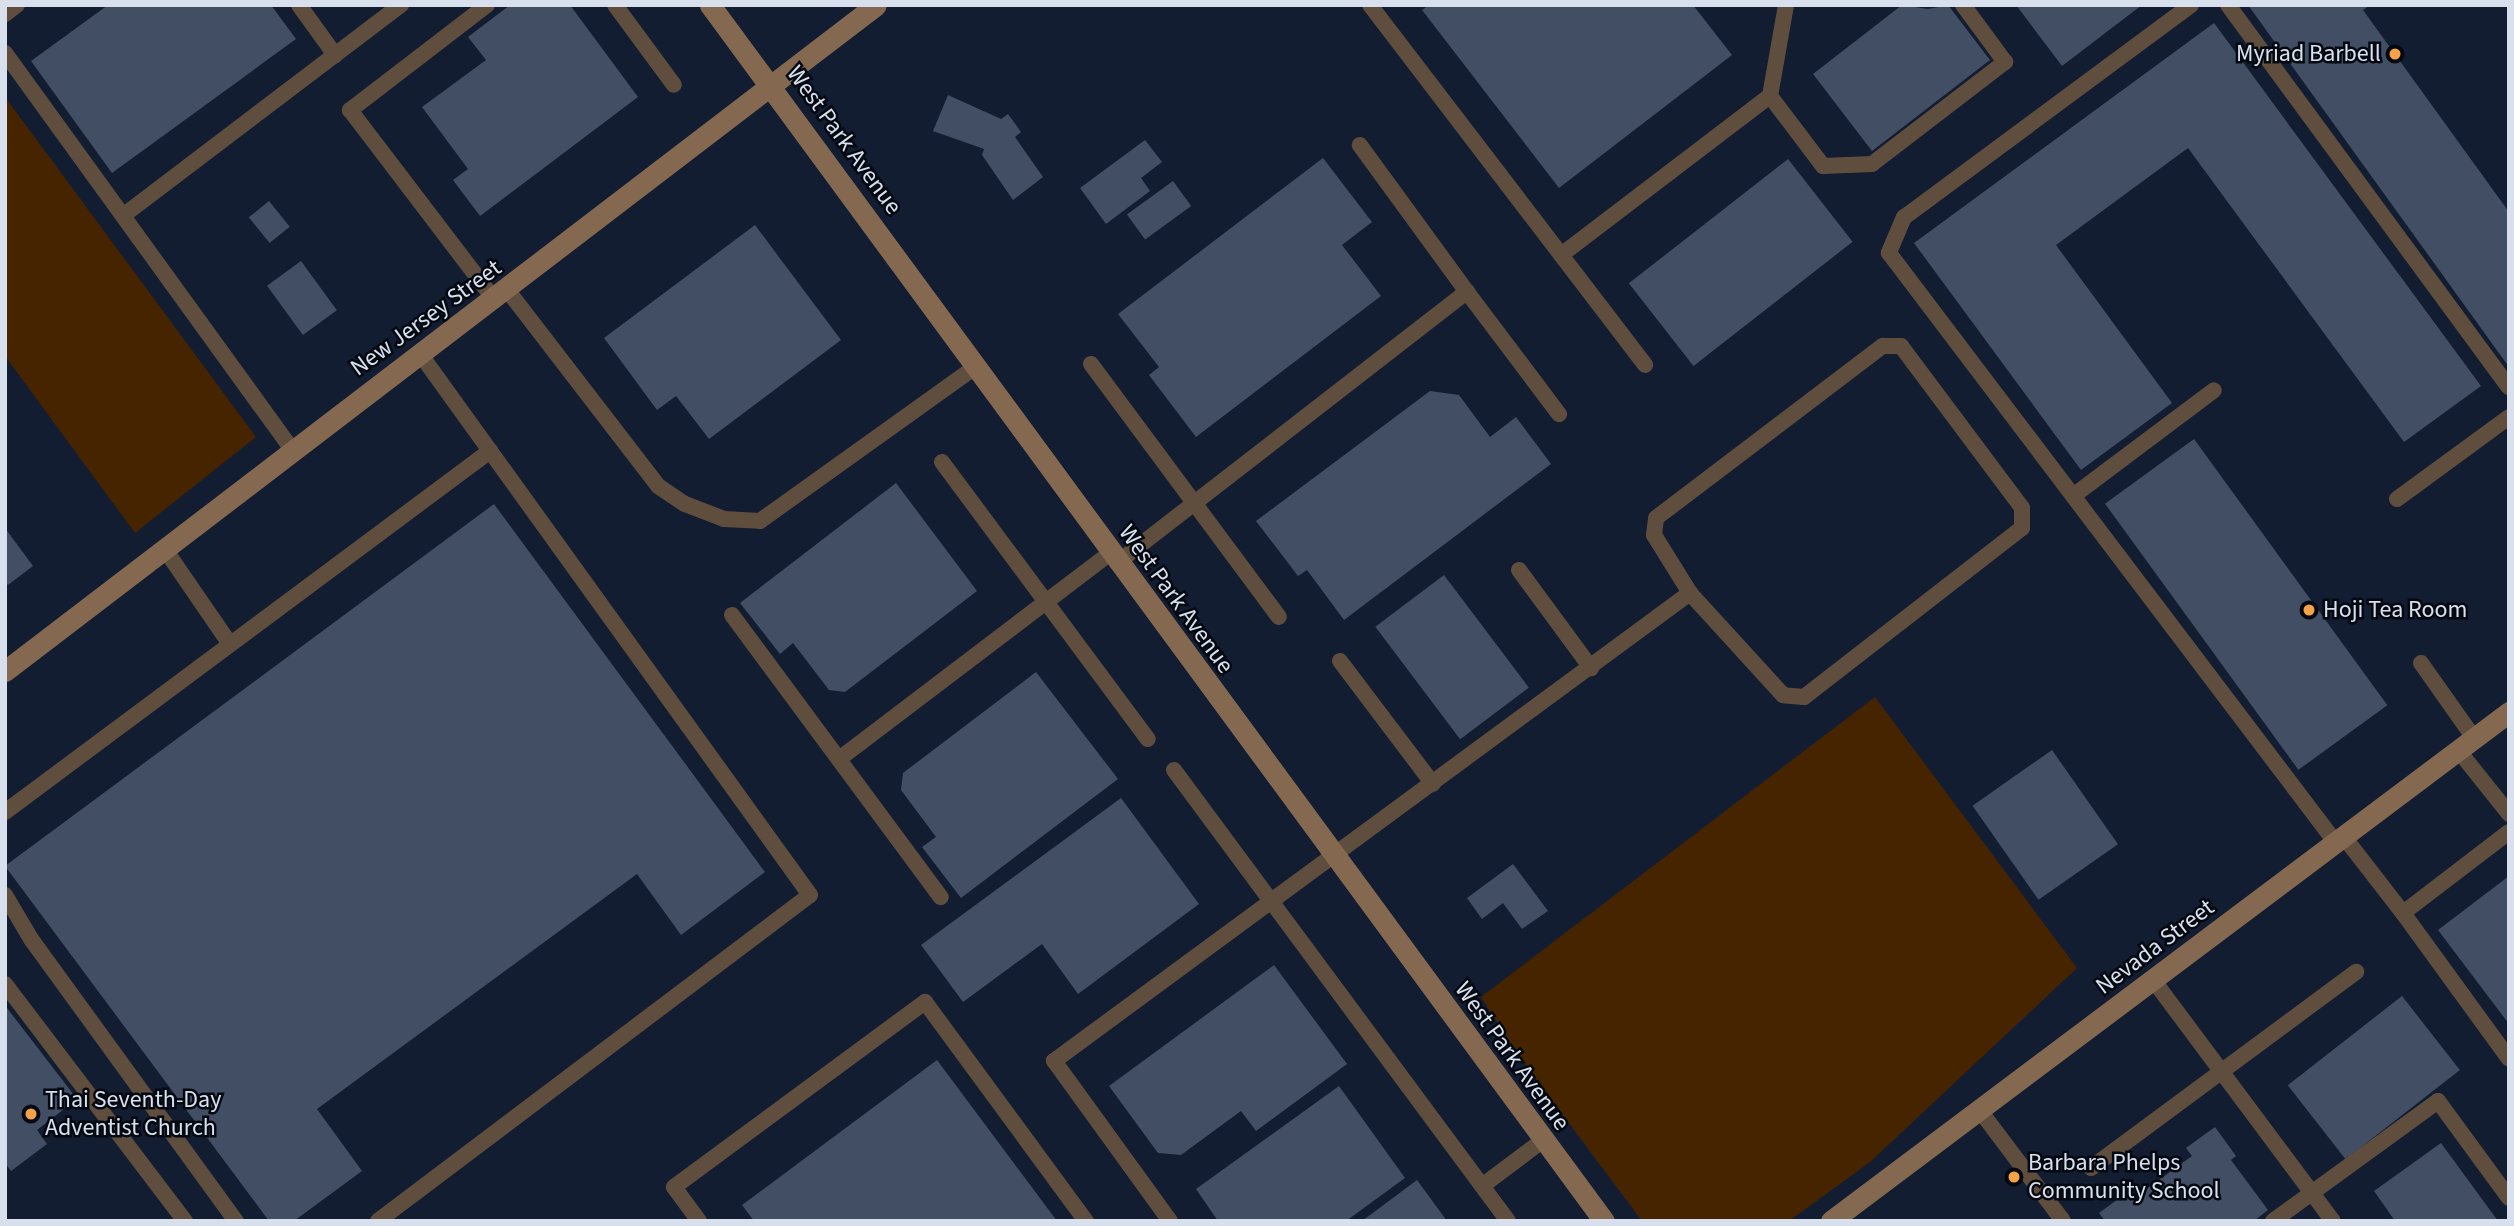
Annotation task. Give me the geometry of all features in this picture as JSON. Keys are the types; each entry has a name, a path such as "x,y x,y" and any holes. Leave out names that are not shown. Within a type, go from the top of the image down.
{"street":[{"name":"West Park Avenue","path":"710,5 772,84 974,368 1542,1141 1604,1221"},
{"name":"New Jersey Street","path":"5,671 292,449 502,296 876,5"},
{"name":"Nevada Street","path":"1831,1221 1981,1112 2509,712"}],"lane":[{"path":"5,14 17,5"},
{"path":"299,5 335,55"},
{"path":"124,215 401,5"},
{"path":"487,5 350,110 658,486 685,504 724,519 760,521 974,368"},
{"path":"615,5 674,85"},
{"path":"1370,5 1645,365"},
{"path":"1561,255 1770,96 1787,5"},
{"path":"1770,96 1824,166 1872,164 2005,62 1963,5"},
{"path":"2190,5 1904,217 1889,253 2073,496 2340,840 2403,914 2509,1059"},
{"path":"2228,5 2509,387"},
{"path":"5,53 292,449"},
{"path":"1360,145 1559,414"},
{"path":"839,759 1046,602 1196,502 1467,292"},
{"path":"1883,346 1901,346 2022,508 2022,528 1804,698 1783,695 1690,593 1654,536 1656,518 1883,346"},
{"path":"378,1221 810,895 421,355"},
{"path":"1091,364 1279,617"},
{"path":"2073,496 2214,390"},
{"path":"2397,499 2509,417"},
{"path":"5,812 490,451"},
{"path":"942,463 1148,739"},
{"path":"164,548 230,644"},
{"path":"1519,570 1591,668"},
{"path":"1170,1221 1054,1061 1335,859 1690,593"},
{"path":"732,615 941,897"},
{"path":"1340,662 1433,784"},
{"path":"2421,663 2509,814"},
{"path":"1174,770 1508,1221"},
{"path":"2403,914 2509,832"},
{"path":"5,895 31,939 236,1221"},
{"path":"2091,1168 2356,972"},
{"path":"2154,981 2333,1221"},
{"path":"5,984 186,1221"},
{"path":"699,1221 674,1187 925,1002 1086,1221"},
{"path":"2273,1221 2438,1101 2509,1198"},
{"path":"1981,1112 2063,1221"},
{"path":"1482,1186 1542,1141"}],"shaded area":[{"path":"5,97 256,437 135,533 5,356"},
{"path":"1875,697 2077,968 1870,1162 1789,1221 1642,1221 1518,1055 1481,997"}],"building":[{"path":"108,5 271,5 296,39 112,173 31,61"},
{"path":"510,5 570,5 638,97 480,216 453,180 468,169 422,107 486,60 468,37"},
{"path":"1429,5 1693,5 1732,55 1559,188 1422,10"},
{"path":"1902,5 1928,9 1948,5 1990,60 1872,151 1813,74"},
{"path":"2016,5 2142,5 2062,66"},
{"path":"2248,5 2370,5 2363,10 2509,212 2509,367"},
{"path":"2214,23 2481,386 2404,442 2188,148 2056,245 2172,403 2081,470 1914,243"},
{"path":"948,95 1001,119 1008,114 1021,132 1015,137 1043,177 1013,200 982,155 984,149 933,131"},
{"path":"1145,140 1162,162 1141,178 1150,191 1106,224 1080,188"},
{"path":"1323,158 1372,222 1342,245 1381,296 1196,437 1149,375 1159,367 1118,314"},
{"path":"1788,159 1853,242 1693,366 1629,283"},
{"path":"1173,181 1191,206 1145,240 1127,215"},
{"path":"269,201 290,227 270,243 249,217"},
{"path":"755,225 841,340 709,439 676,396 657,410 604,338"},
{"path":"301,261 337,310 303,335 267,286"},
{"path":"1430,391 1459,395 1490,437 1516,417 1551,464 1344,620 1307,570 1298,576 1256,521"},
{"path":"2194,439 2387,705 2298,770 2105,504"},
{"path":"896,483 977,591 845,692 829,690 793,643 780,654 740,603"},
{"path":"494,504 765,872 681,935 637,874 317,1109 362,1171 294,1221 269,1221 5,866"},
{"path":"5,528 33,566 8,585 5,581"},
{"path":"1444,575 1529,688 1460,739 1375,627"},
{"path":"1036,672 1118,779 961,898 922,847 936,837 901,790 903,773"},
{"path":"2052,750 2118,844 2039,900 1973,806"},
{"path":"1121,798 1199,904 1078,994 1042,944 963,1002 921,945"},
{"path":"1513,864 1548,911 1522,929 1503,903 1482,919 1467,898"},
{"path":"2509,876 2509,1024 2438,930"},
{"path":"1274,965 1347,1064 1256,1131 1241,1111 1181,1155 1158,1153 1109,1086"},
{"path":"2402,996 2460,1070 2346,1159 2288,1085"},
{"name":"Thai Seventh-Day Adventist Church","path":"7,1008 77,1099 37,1130 47,1144 11,1171 5,1163"},
{"path":"937,1060 1057,1221 754,1221 742,1205"},
{"path":"1339,1086 1405,1178 1346,1221 1218,1221 1196,1189"},
{"path":"2215,1127 2236,1156 2231,1160 2268,1210 2254,1221 2105,1221 2099,1213 2125,1194 2130,1201 2192,1156 2186,1148"},
{"path":"2441,1143 2498,1221 2395,1221 2374,1191"},
{"path":"1417,1180 1447,1221 1362,1221"}],"place":[{"name":"Myriad Barbell","path":"2395,54"},
{"name":"Hoji Tea Room","path":"2309,610"},
{"name":"Thai Seventh-Day Adventist Church","path":"31,1114"},
{"name":"Barbara Phelps Community School","path":"2014,1177"}]}
